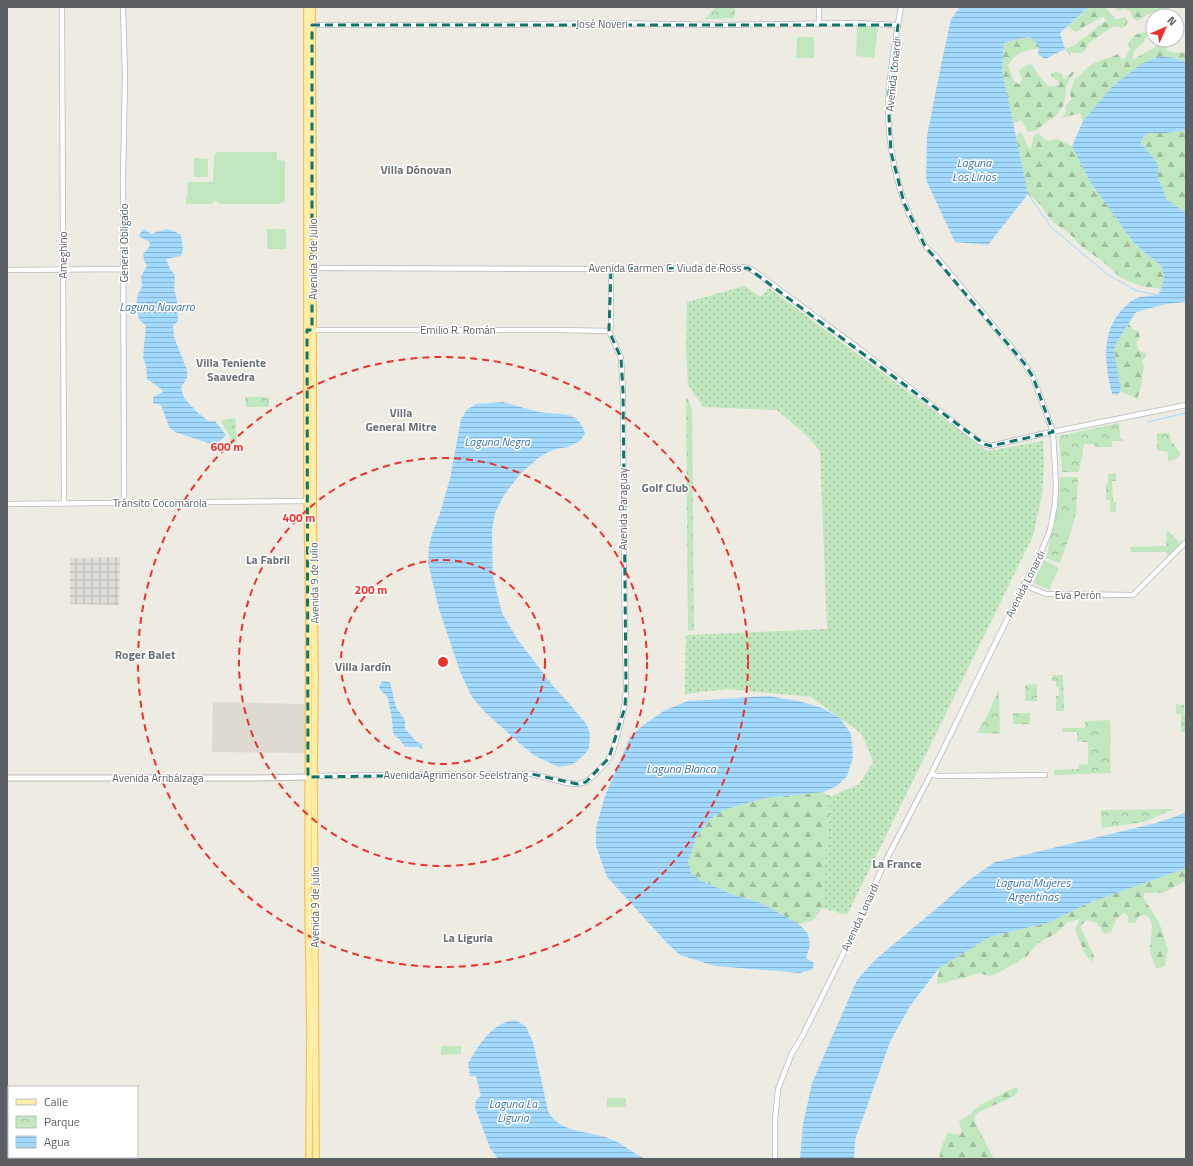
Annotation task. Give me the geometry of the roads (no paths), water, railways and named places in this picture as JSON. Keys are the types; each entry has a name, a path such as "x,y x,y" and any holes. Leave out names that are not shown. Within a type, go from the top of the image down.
{"main road":[{"name":"Avenida 9 de Julio","path":"307,7 309,25 310,501 315,678 311,776 309,1159"},
{"name":"Avenida 9 de Julio","path":"309,25 312,7"},
{"name":"Avenida 9 de Julio","path":"311,776 315,905 316,1159"},
{"name":"Avenida Arribálzaga","path":"7,778 250,778 311,776"}],"street":[{"name":"Ameghino","path":"62,7 64,504"},
{"name":"General Obligado","path":"123,7 124,503"},
{"path":"819,7 819,23"},
{"name":"Avenida Lonardi","path":"775,1159 775,1120 778,1089 792,1054 802,1037 852,936 884,864 931,774 1046,542 1053,514 1056,485 1053,432 1033,377 1024,363 925,246 909,216 904,203 897,179 888,118 888,92 902,7"},
{"name":"José Noveri","path":"309,25 496,25 605,23 662,25 819,23 898,24"},
{"name":"Avenida Carmen C. Viuda de Ross","path":"310,268 748,268 861,350 978,441 992,446 1186,405"},
{"path":"7,270 124,269"},
{"name":"Avenida Paraguay","path":"611,269 609,331 621,358 623,391 626,687 625,708 613,751"},
{"name":"Emilio R. Román","path":"310,330 609,331"},
{"name":"Tránsito Cocomarola","path":"7,504 310,501"},
{"name":"Eva Perón","path":"1024,585 1046,594 1133,595 1186,542"},
{"name":"Avenida Agrimensor Seelstrang","path":"311,776 532,774 567,783 578,784 586,782 595,774 606,763 613,751"},
{"path":"931,774 937,776 1045,775"}],"water":[{"name":"Laguna Los Lirios","path":"960,7 1091,7 1085,10 1060,33 1065,49 1045,59 1038,54 1039,45 1030,37 1004,43 1002,70 1028,194 988,245 955,242 926,180 927,136 951,19"},
{"path":"1160,56 1186,62 1186,130 1166,133 1148,133 1143,137 1141,143 1158,165 1158,177 1167,200 1186,213 1186,302 1166,304 1136,312 1117,342 1114,350 1121,391 1117,395 1112,394 1106,362 1107,341 1110,331 1120,312 1134,299 1158,295 1164,277 1162,267 1134,243 1089,180 1072,146 1083,121 1112,87 1141,64"},
{"name":"Laguna Navarro","path":"144,229 151,234 169,230 181,235 183,250 181,256 166,259 170,269 175,275 174,289 177,300 178,321 173,326 174,337 187,370 187,378 181,387 184,398 196,411 208,421 215,421 226,435 219,442 208,443 175,432 169,427 161,405 153,403 153,397 163,392 147,379 146,366 143,357 146,326 139,319 136,306 138,294 142,287 141,276 147,266 143,254 150,246 149,241 138,236"},
{"name":"Laguna Negra","path":"503,402 534,411 573,417 578,420 585,434 580,441 568,447 556,449 546,453 521,473 504,495 495,513 492,531 493,577 502,613 518,640 553,686 587,725 590,735 589,748 585,754 571,765 559,767 535,756 485,712 472,697 461,674 438,606 428,562 431,537 450,479 461,419 467,410 476,404"},
{"path":"382,681 390,682 396,707 405,720 405,729 417,742 422,744 422,750 419,747 405,747 394,735 388,698 379,688"},
{"name":"Laguna Blanca","path":"768,696 799,701 822,708 840,718 851,734 853,757 847,776 837,786 823,792 765,798 723,810 707,822 696,838 688,862 691,873 700,880 728,893 761,903 799,924 808,934 810,945 806,958 814,963 813,969 800,973 715,966 680,955 667,943 607,877 596,846 596,828 605,796 630,737 642,726 665,710 688,701"},
{"name":"Laguna Mujeres Argentinas","path":"1186,812 1186,868 1086,904 1050,922 990,937 939,968 910,1006 890,1042 855,1140 854,1159 800,1159 803,1124 812,1083 857,980 876,959 969,880 995,862 1156,823"},
{"name":"Laguna La Liguria","path":"515,1020 526,1027 533,1042 548,1111 553,1119 568,1128 613,1140 646,1159 498,1159 490,1148 475,1108 476,1100 481,1096 476,1076 470,1076 468,1063 482,1042 493,1030 499,1025"}],"waterway":[{"path":"1028,194 1051,227 1107,274 1137,291 1158,295"},
{"path":"1148,422 1186,413"}],"district":[{"name":"Villa Dónovan","path":"416,170"},
{"name":"Villa Teniente Saavedra","path":"231,370"},
{"name":"Villa General Mitre","path":"401,420"},
{"name":"Golf Club","path":"665,488"},
{"name":"La Fabril","path":"268,560"},
{"name":"Roger Balet","path":"145,655"},
{"name":"Villa Jardín","path":"363,667"},
{"name":"La France","path":"897,864"},
{"name":"La Liguria","path":"468,938"}]}
